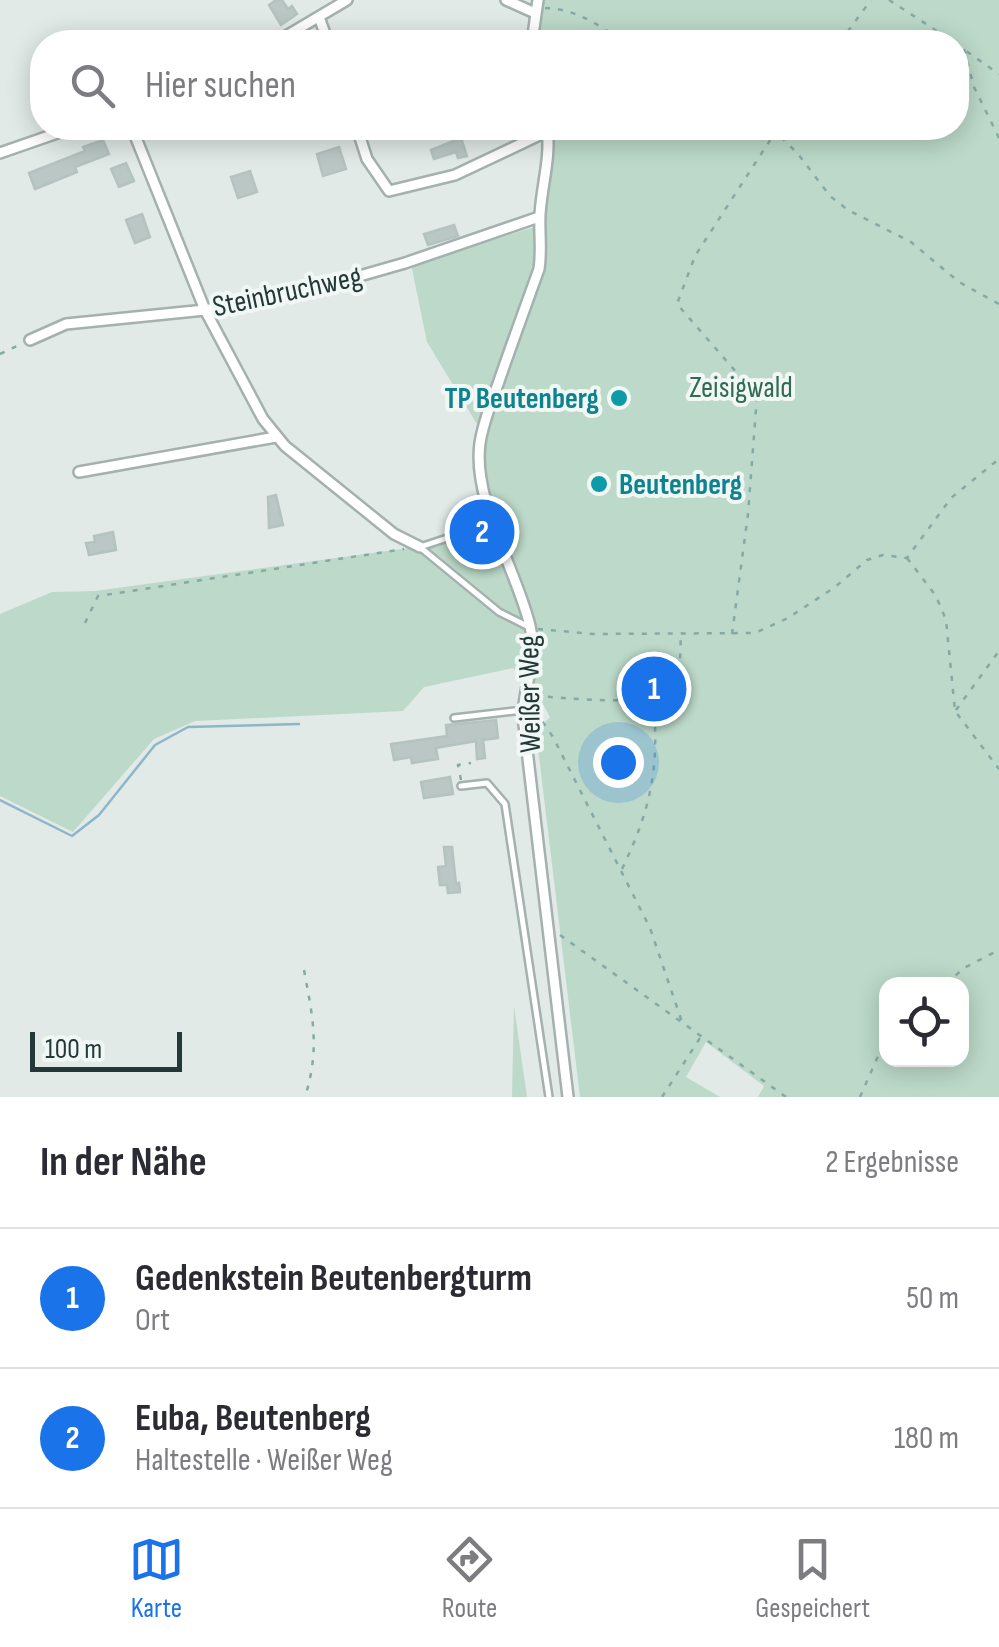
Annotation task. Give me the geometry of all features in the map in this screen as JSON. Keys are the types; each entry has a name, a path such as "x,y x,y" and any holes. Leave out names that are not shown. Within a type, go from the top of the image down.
{"street":[{"path":"297,30 347,0"},
{"path":"506,0 536,7"},
{"path":"319,17 324,30"},
{"path":"0,154 39,140"},
{"path":"137,140 223,349 276,437 394,534 420,546"},
{"path":"362,140 368,159 390,191 456,175 525,140"},
{"name":"Weißer Weg","path":"549,140 539,269 487,414 480,444 480,472 493,523 531,628 532,662 524,710 568,1097"},
{"name":"Steinbruchweg","path":"30,340 66,324 205,310 321,287 405,264 540,217"},
{"path":"79,472 276,437"}],"lane":[{"path":"420,546 493,523"},
{"path":"420,546 499,612 531,628"},
{"path":"454,718 524,710"},
{"path":"462,786 487,783 505,804 549,1097"}],"path":[{"path":"849,30 872,0"},
{"path":"889,0 935,30"},
{"path":"536,7 564,8 606,30"},
{"path":"969,53 999,74"},
{"path":"969,68 999,138"},
{"path":"732,634 748,514 757,396 677,304 695,256 768,140"},
{"path":"786,140 821,186 848,210 911,242 959,282 999,304"},
{"path":"0,354 30,340"},
{"path":"908,558 951,498 999,460"},
{"path":"85,624 98,596 420,546"},
{"path":"531,628 593,634 755,633 788,618 867,560 882,556 908,558 936,596 946,620 955,711 999,769"},
{"path":"524,696 630,700 661,695 675,682 681,632"},
{"path":"955,711 999,651"},
{"path":"524,696 554,736 622,869 650,928 684,1025"},
{"path":"622,869 650,802 657,738 653,697"},
{"path":"460,773 458,765 471,762"},
{"path":"548,926 786,1097"},
{"path":"954,977 999,950"},
{"path":"304,970 314,1020 315,1066 305,1097"},
{"path":"662,1097 701,1037"},
{"path":"860,1097 879,1054"}],"green space":[{"name":"Zeisigwald","path":"544,0 999,0 999,1097 758,1097 764,1086 706,1042 686,1077 720,1097 580,1097 536,731 550,717 536,691 513,668 424,687 403,711 195,721 154,739 73,832 0,796 0,614 52,592 95,591 445,543 499,524 485,477 486,439 427,342 411,264 535,227 554,140 969,140 969,30 540,30"},
{"path":"514,1006 527,1097 512,1097"}],"building":[{"path":"282,0 288,9 292,6 297,14 281,25 269,5"},
{"path":"103,140 109,154 35,189 29,173"},
{"path":"462,140 467,156 458,158 456,152 434,159 431,150"},
{"path":"339,147 346,169 323,176 317,154"},
{"path":"126,163 134,181 119,187 111,169"},
{"path":"250,171 257,192 238,198 231,177"},
{"path":"142,214 150,237 135,243 126,220"},
{"path":"454,225 458,236 428,245 424,234"},
{"path":"276,495 283,525 269,528 268,497"},
{"path":"113,532 116,550 89,555 86,543 95,542 94,536"},
{"path":"496,720 498,738 483,740 485,758 477,759 476,741 436,748 438,759 412,763 411,757 394,760 391,744 447,736 446,725"},
{"path":"450,777 453,794 424,798 421,782"},
{"path":"444,847 452,847 460,892 448,893 447,885 440,885 438,867 446,866"}],"waterway":[{"path":"0,800 72,836 99,815 155,745 188,727 299,724"}],"place":[{"name":"TP Beutenberg","path":"619,398"},
{"name":"Beutenberg","path":"599,484"},
{"name":"Euba, Beutenberg","path":"482,532"},
{"name":"Gedenkstein Beutenbergturm","path":"654,689"}]}
